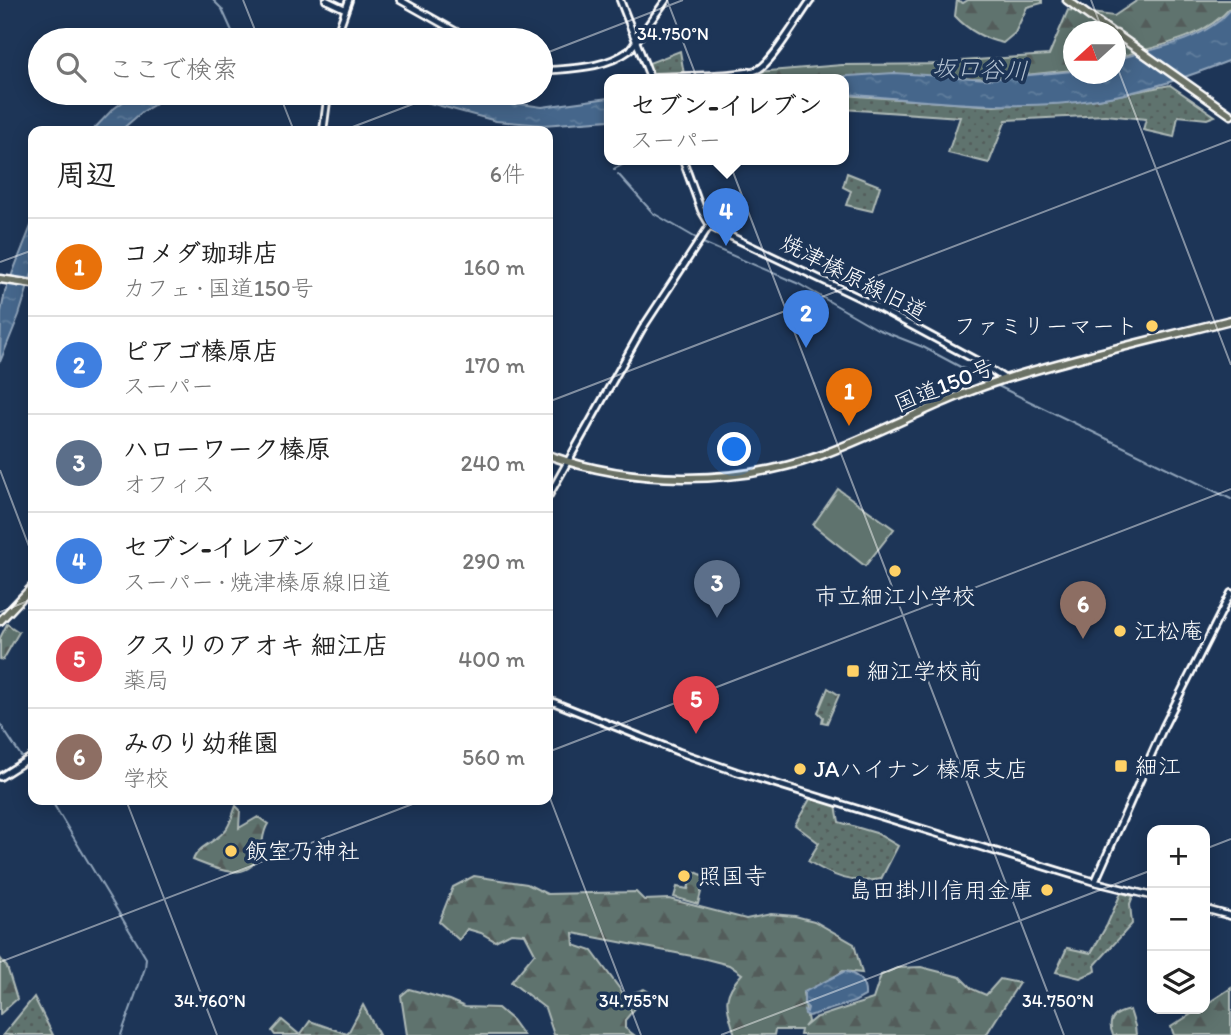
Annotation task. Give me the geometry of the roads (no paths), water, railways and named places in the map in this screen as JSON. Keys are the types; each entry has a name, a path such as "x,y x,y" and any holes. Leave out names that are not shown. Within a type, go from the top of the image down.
{"main road":[{"path":"1067,0 1096,21"},
{"path":"1126,42 1231,115"},
{"path":"1,280 28,283"},
{"name":"国道150号","path":"553,457 638,476 705,478 775,468 817,456 1005,379 1231,320"},
{"path":"0,621 28,591"}],"street":[{"path":"326,0 345,9"},
{"path":"339,28 349,0"},
{"path":"400,0 450,28"},
{"path":"620,0 649,74"},
{"path":"553,70 600,65 627,52 666,0"},
{"path":"735,74 758,70 779,46 811,0"},
{"path":"324,126 326,105"},
{"path":"553,488 642,329 710,225 684,165"},
{"name":"焼津榛原線旧道","path":"710,225 873,304 1005,379"},
{"path":"1095,882 1168,717 1231,593"},
{"path":"553,702 713,764 1095,882 1147,895"},
{"path":"0,777 28,760"},
{"path":"1210,910 1231,916"}],"water":[{"path":"1231,9 1231,60 1165,83 1098,99 1003,105 849,94 849,76 894,73 988,79 1063,72 1063,84 1126,84 1126,56 1178,42 1208,29"},
{"path":"604,99 604,120 543,125 496,121 437,105 542,107"},
{"path":"119,105 154,105 126,126 97,126"},
{"path":"28,234 28,286 0,362 1,312 5,292"},
{"path":"845,971 860,979 865,996 809,1016 805,1014 804,1010 807,1012 808,1008 804,1004 804,992"}],"waterway":[{"path":"213,0 222,9 231,28"},
{"path":"615,170 622,165"},
{"path":"618,174 653,213 696,238"},
{"path":"703,243 799,284 877,329 923,347 968,371"},
{"path":"975,375 987,381"},
{"path":"998,386 1231,499"},
{"path":"0,724 28,766"},
{"path":"54,805 146,958 145,968 121,1035"}],"place":[{"name":"セブン-イレブン","path":"726,246"},
{"name":"ファミリーマート","path":"1152,326"},
{"name":"ピアゴ榛原店","path":"806,348"},
{"name":"コメダ珈琲店","path":"849,426"},
{"name":"市立細江小学校","path":"895,571"},
{"name":"ハローワーク榛原","path":"717,618"},
{"name":"江松庵","path":"1120,631"},
{"name":"みのり幼稚園","path":"1083,639"},
{"name":"細江学校前","path":"853,671"},
{"name":"クスリのアオキ 細江店","path":"696,734"},
{"name":"細江","path":"1121,766"},
{"name":"JAハイナン 榛原支店","path":"800,769"},
{"name":"飯室乃神社","path":"231,851"},
{"name":"照国寺","path":"684,876"},
{"name":"島田掛川信用金庫","path":"1047,890"}],"water label":[{"name":"坂口谷川","path":"980,69"}]}
